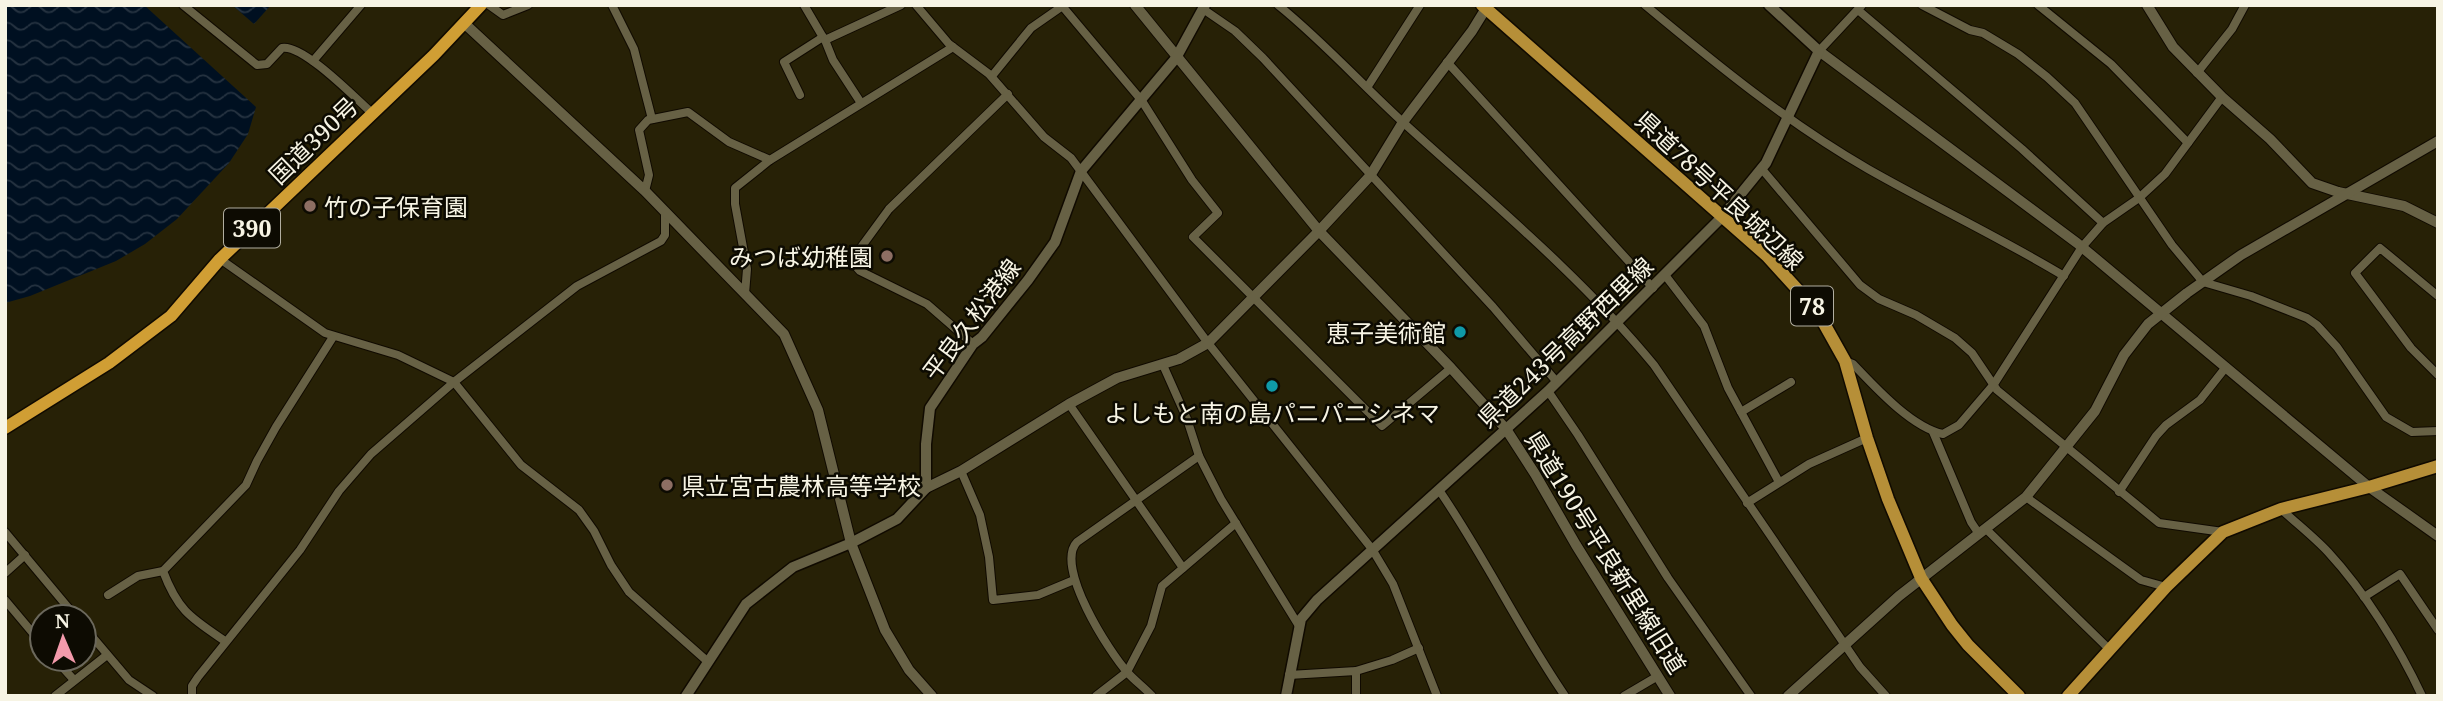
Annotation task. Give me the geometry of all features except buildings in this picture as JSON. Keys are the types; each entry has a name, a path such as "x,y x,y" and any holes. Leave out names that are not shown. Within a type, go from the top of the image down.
{"highway":[{"name":"国道390号","path":"5,428 109,363 172,316 220,259 481,5"}],"main road":[{"path":"1769,5 1819,51"},
{"name":"県道78号平良城辺線","path":"1485,6 1767,256 1817,311 1845,360 1888,499 1922,578 1968,645 2019,696"},
{"name":"平良久松港線","path":"926,488 926,444 930,408 973,344 982,337 1028,280 1055,242 1082,171 1176,58 1204,7"},
{"name":"県道243号高野西里線","path":"1286,696 1301,619 1317,600 1548,391 1722,218 1761,168 1819,51"},
{"path":"2068,696 2166,587 2223,532 2281,509 2438,466"},
{"path":"686,696 746,604 793,567 851,543 897,519 926,488"}],"street":[{"path":"183,5 257,65 267,64 286,47 313,61 372,113"},
{"path":"313,61 361,5"},
{"path":"489,5 503,15 528,5"},
{"path":"612,5 634,49 652,119"},
{"path":"804,5 833,60 861,103"},
{"path":"800,95 783,62 824,39 901,5"},
{"path":"916,5 953,47 992,76 1044,137 1071,158 1082,171 1208,342 1373,549 1393,584 1437,696"},
{"name":"県道190号平良新里線旧道","path":"1135,5 1319,231 1506,429 1670,696"},
{"path":"1278,5 1368,86 1403,122 1530,235 1654,365 1860,667 1886,696"},
{"path":"1368,86 1420,5"},
{"path":"1645,5 1723,70 1788,118 1866,168 2004,240 2064,276"},
{"path":"1922,5 1970,30 1983,33 2018,54 2047,76 2075,103 2172,245 2203,282 2307,318 2337,347 2386,417 2412,432 2437,430"},
{"path":"2038,5 2112,64 2188,144"},
{"path":"2147,5 2173,47 2197,73 2270,139 2312,183 2404,206 2438,223"},
{"path":"2197,73 2232,29 2245,5"},
{"path":"992,76 1031,27 1063,6 1142,101 1192,180 1219,213 1193,237 1381,426 1451,368"},
{"path":"926,488 961,471 1069,404 1117,378 1180,359 1208,342 1370,176 1403,122 1485,6"},
{"path":"1204,7 1235,31 1263,58 1493,307 1556,382"},
{"path":"2103,223 1860,8 1819,51 2082,247 2369,487 2438,536"},
{"path":"464,23 645,191 784,334 818,410 851,543 885,630 909,670 932,696"},
{"path":"745,294 747,269 735,204 735,188 770,160 953,47"},
{"path":"1447,62 1653,288"},
{"path":"973,344 927,304 860,271 851,261 889,209 1008,94"},
{"path":"1845,360 1853,364 1906,414 1933,432 1943,434 1959,425 1994,384 2082,247 2103,223 2140,198 2165,174 2222,97"},
{"path":"645,191 649,175 639,130 652,119 688,112 729,142 770,160"},
{"path":"1792,694 1922,578 2026,497 2095,411 2129,347 2148,324 2262,242 2438,141"},
{"path":"1761,168 1860,285 1879,299 1916,315 1955,338 1972,353 1997,390 2119,492 2159,523 2223,532"},
{"path":"192,696 192,686 225,641 300,550 340,491 372,454 454,382 578,286 661,242 665,235 665,212"},
{"path":"2438,296 2380,248 2355,273 2411,348 2438,375"},
{"path":"220,259 333,337 398,355 454,382 521,465 579,510 629,592 707,661"},
{"path":"1665,275 1704,326 1728,388 1779,482"},
{"path":"108,595 138,576 163,571 246,485 270,439 333,337"},
{"path":"1163,365 1187,419 1199,456 1299,626"},
{"path":"2119,492 2156,436 2166,425 2200,400 2226,367"},
{"path":"1741,412 1791,382"},
{"path":"1548,391 1668,578 1751,696"},
{"path":"1069,404 1183,568"},
{"path":"1933,432 1971,522 2109,649"},
{"path":"1747,503 1809,464 1867,438"},
{"path":"1152,696 1127,672 1101,634 1073,580 1070,553 1073,547 1199,456"},
{"path":"961,471 980,515 989,557 993,600 1038,595 1073,580"},
{"path":"1439,491 1469,535 1565,696"},
{"path":"2026,497 2141,580 2166,587"},
{"path":"2281,509 2326,550 2364,597 2411,673 2422,696"},
{"path":"1096,696 1127,672 1152,626 1162,586 1236,523"},
{"path":"5,533 64,603"},
{"path":"5,573 25,555"},
{"path":"163,571 178,605 199,624 225,641"},
{"path":"2364,597 2400,574 2438,630"},
{"path":"5,600 28,627"},
{"path":"98,643 129,680 153,696"},
{"path":"1289,675 1356,671 1419,648"},
{"path":"55,696 107,654"},
{"path":"1356,671 1356,696"},
{"path":"68,673 74,680"},
{"path":"1624,696 1658,676"}],"water":[{"path":"5,5 144,5 256,107 248,134 229,163 177,219 145,244 116,261 30,296 5,303"},
{"path":"232,5 271,5 254,24"}],"place":[{"name":"竹の子保育園","path":"310,206"},
{"name":"みつば幼稚園","path":"887,256"},
{"name":"恵子美術館","path":"1460,332"},
{"name":"よしもと南の島パニパニシネマ","path":"1272,386"},
{"name":"県立宮古農林高等学校","path":"667,485"}]}
